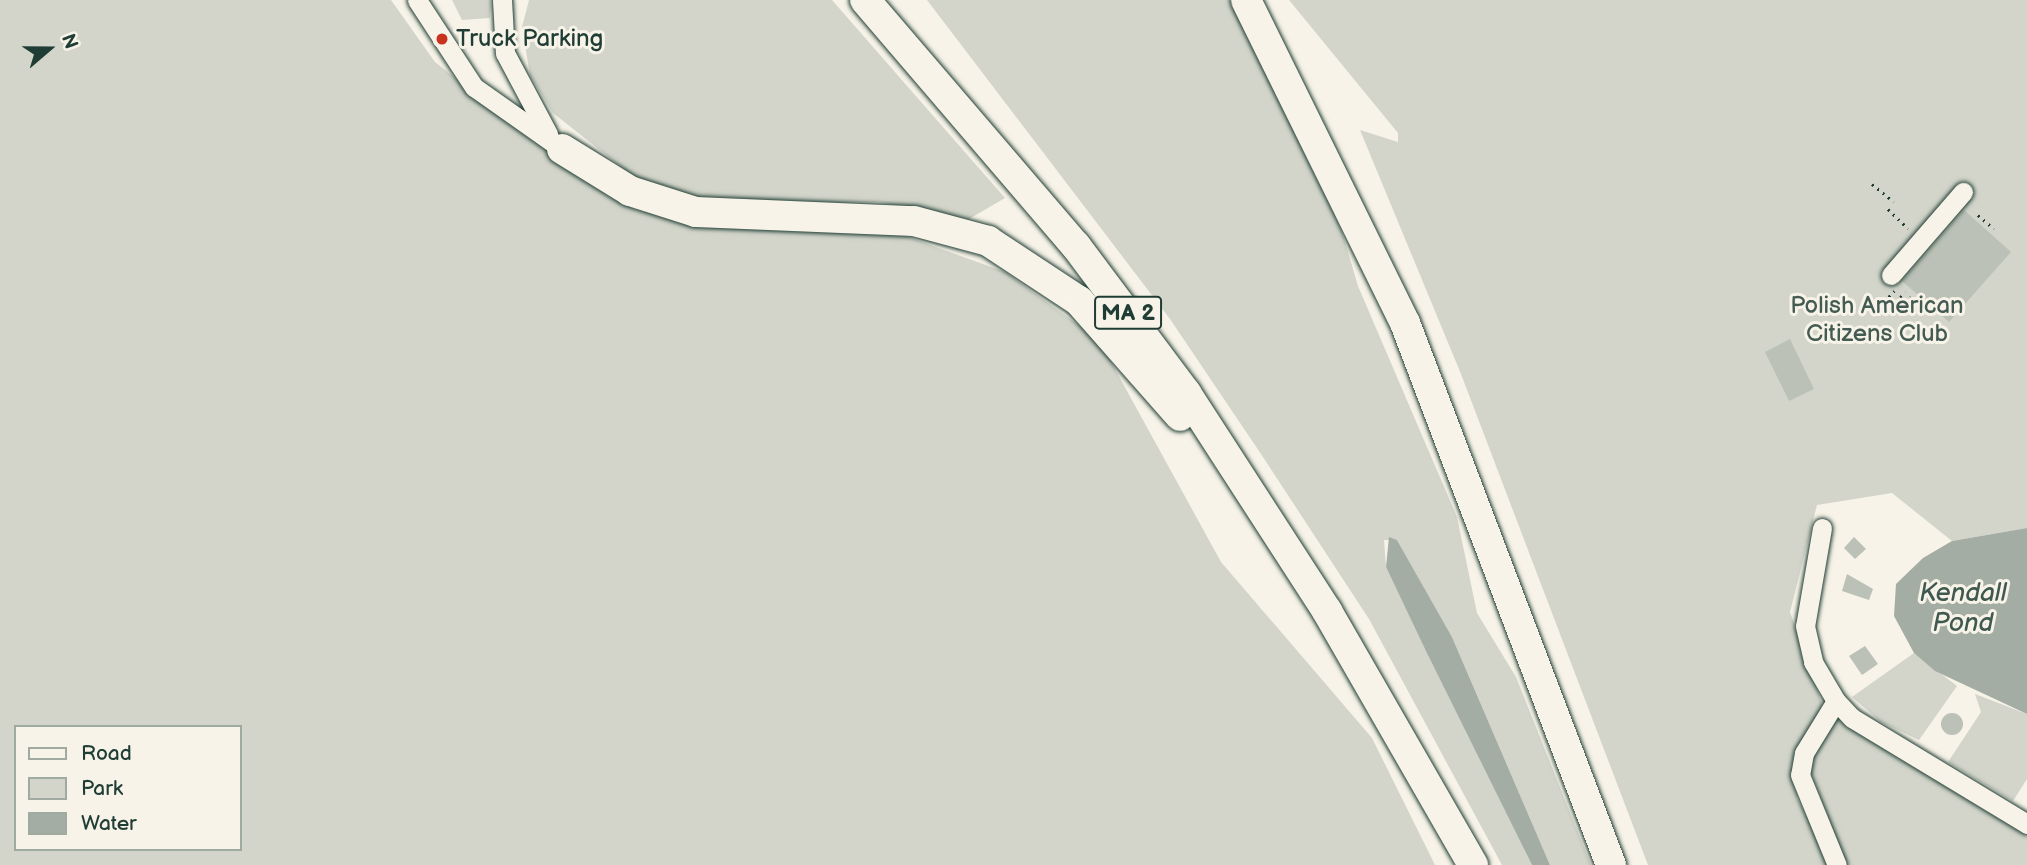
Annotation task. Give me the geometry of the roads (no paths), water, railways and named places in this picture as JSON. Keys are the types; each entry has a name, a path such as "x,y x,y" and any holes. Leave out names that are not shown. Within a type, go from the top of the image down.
{"highway":[{"name":"MA 2","path":"865,0 1076,246 1186,393 1292,554 1473,865"},
{"path":"1246,0 1405,323 1611,865"},
{"path":"562,149 631,191 696,212 914,221 988,240 1019,257 1079,301 1114,339 1292,554"}],"street":[{"path":"417,0 474,87 562,149"},
{"path":"502,0 501,33 512,73 562,149"},
{"path":"1895,280 1963,192"},
{"path":"1822,528 1805,626 1813,662 1836,701 1852,718 2027,824"},
{"path":"1836,701 1804,753 1800,775 1837,865"}],"water":[{"name":"Kendall Pond","path":"2027,528 2027,714 1935,671 1914,653 1894,616 1896,584 1923,558 1952,541"},
{"path":"1389,537 1397,540 1452,637 1550,865 1532,865 1426,651 1386,567"}],"place":[{"name":"Truck Parking","path":"442,39"}],"park label":[{"name":"Polish American Citizens Club","path":"1877,320"}]}
